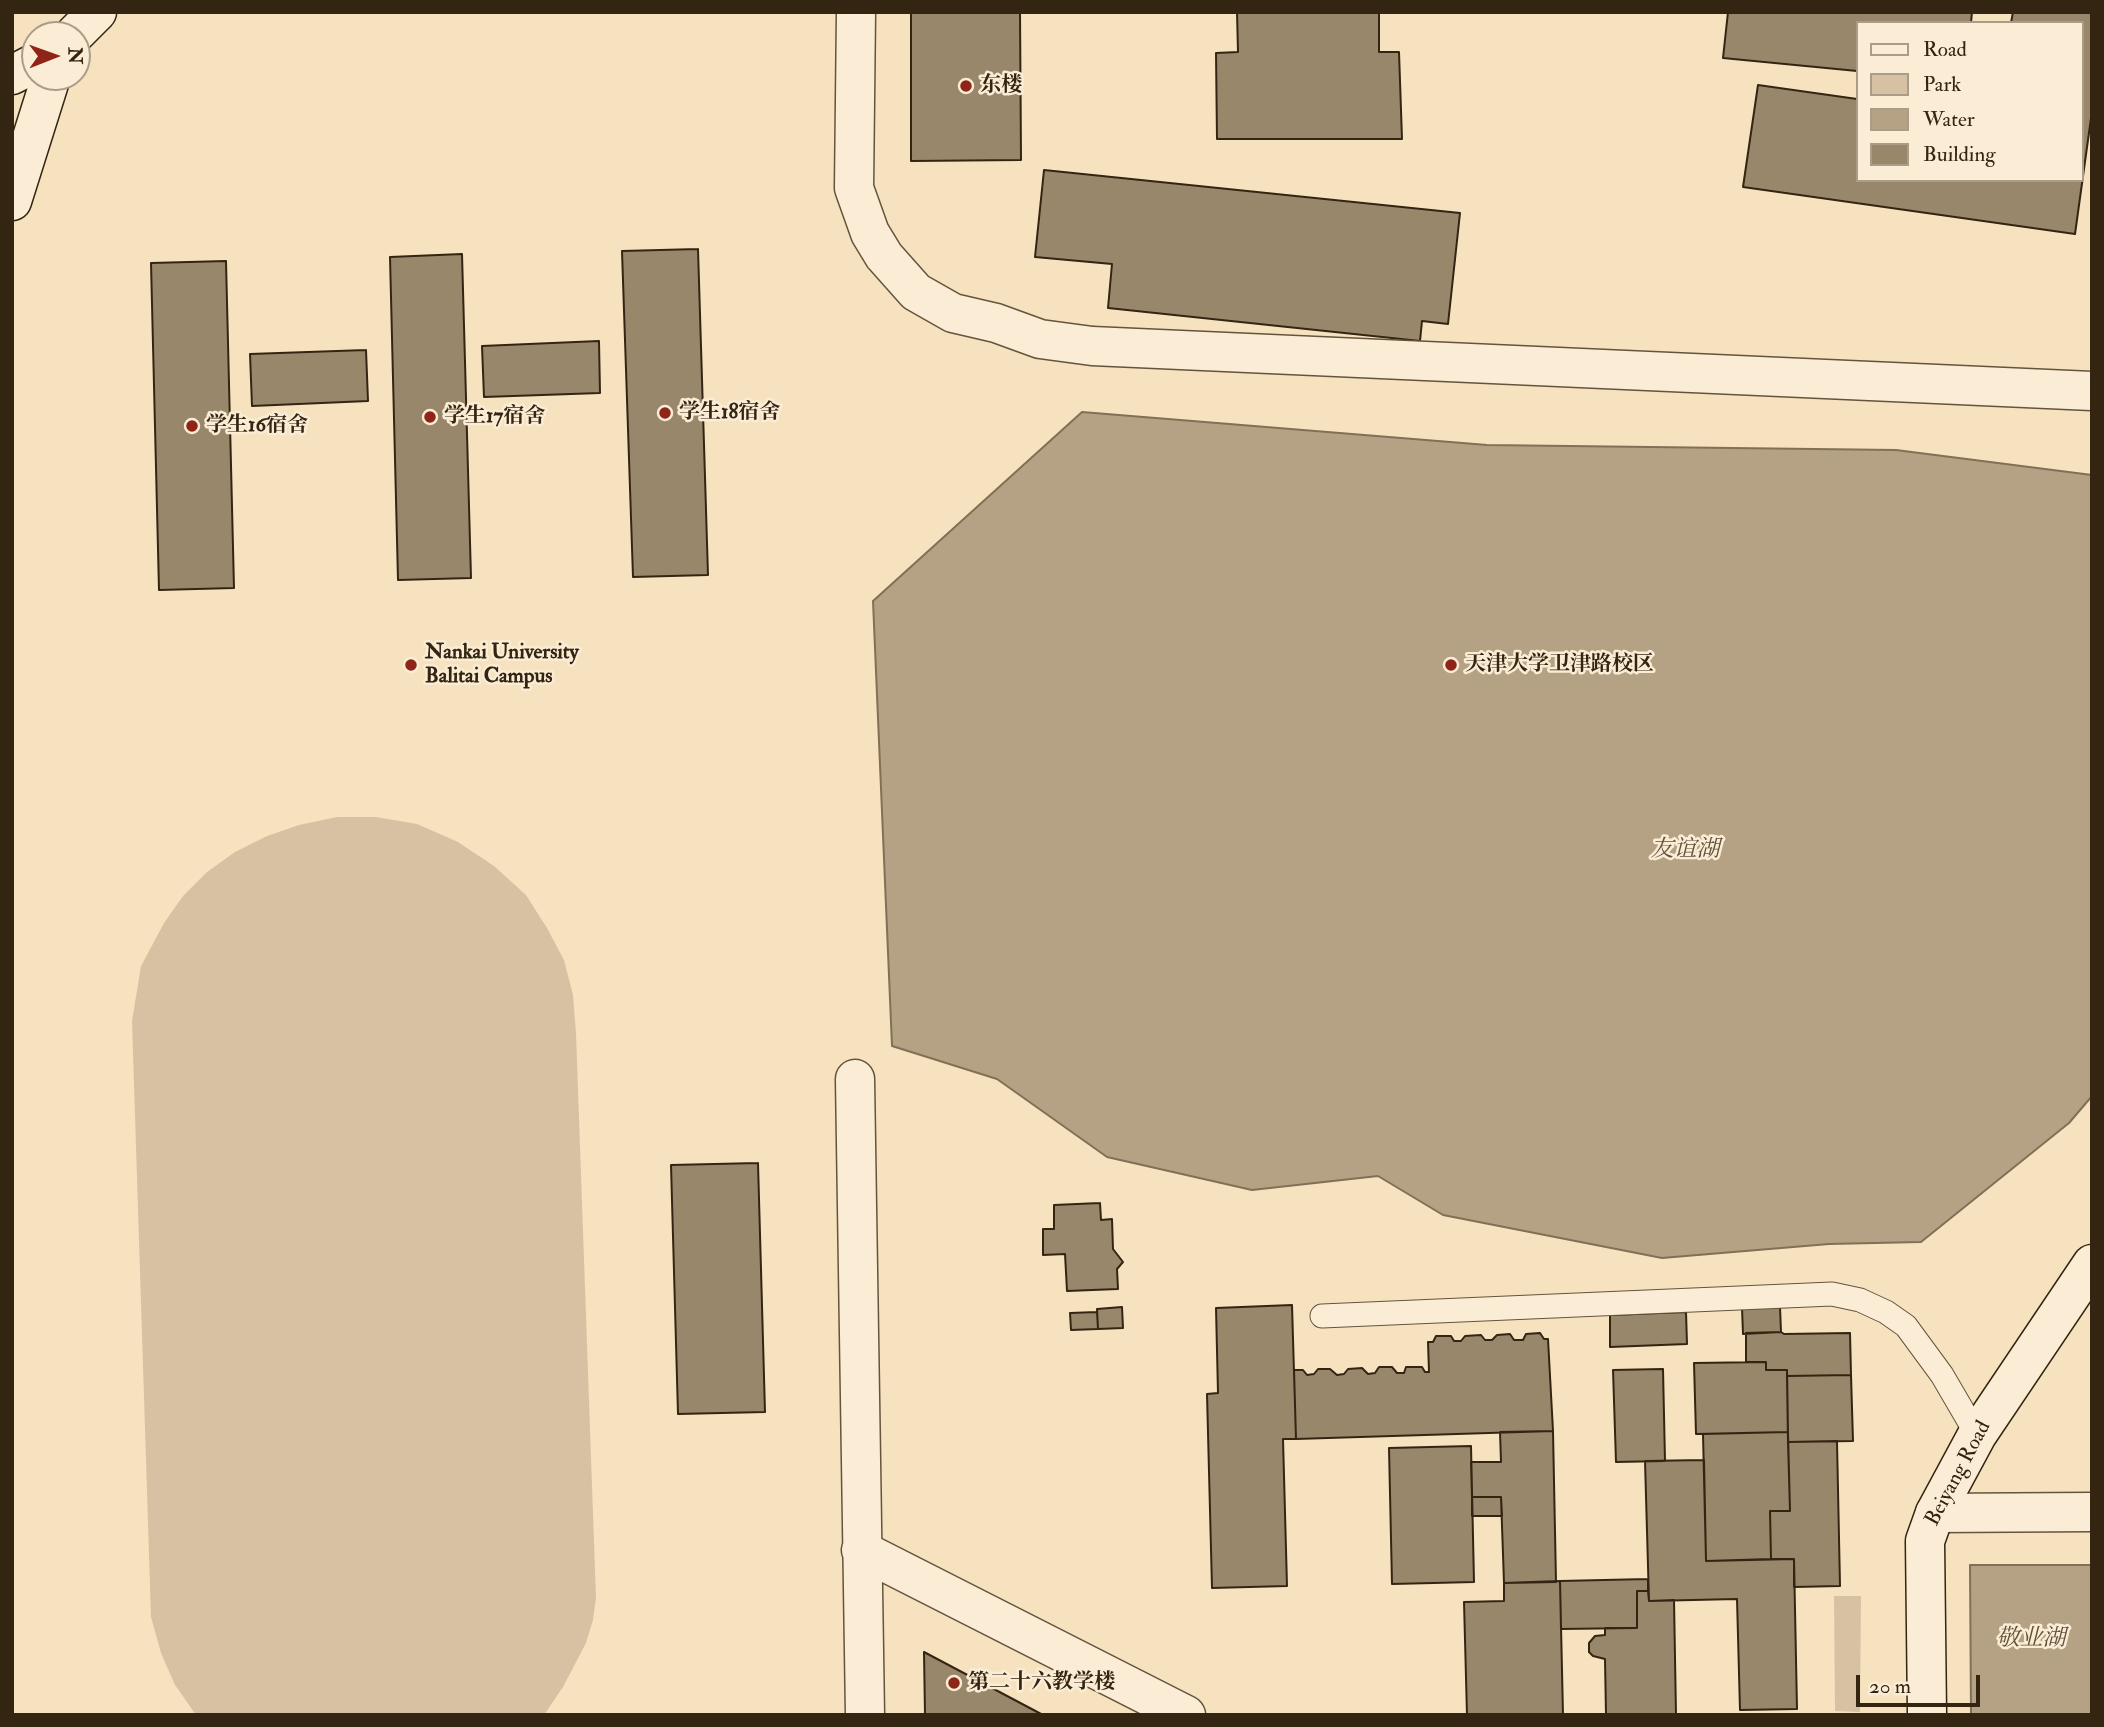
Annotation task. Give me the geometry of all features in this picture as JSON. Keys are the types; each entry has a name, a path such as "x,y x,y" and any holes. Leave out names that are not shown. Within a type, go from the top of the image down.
{"street":[{"path":"856,12 854,188 870,233 884,256 916,292 953,313 996,323 1040,338 1092,346 2092,391"},
{"path":"12,201 47,91"},
{"path":"855,1079 865,1715"},
{"name":"Beiyang Road","path":"1927,1715 1925,1541 1935,1513 1977,1435 2092,1264"},
{"path":"1935,1513 2092,1512"},
{"path":"862,1550 1186,1715"}],"lane":[{"path":"1322,1315 1832,1294 1869,1304 1906,1326 1942,1375 1977,1435"}],"green space":[{"path":"337,817 376,817 417,824 458,842 494,866 526,895 547,928 564,960 573,995 596,1598 586,1643 563,1687 544,1715 196,1715 175,1685 161,1653 151,1617 132,1021 141,966 164,923 183,896 207,872 235,852 267,836 299,825"},
{"path":"1834,1596 1861,1596 1860,1712 1835,1711"}],"water":[{"name":"友谊湖","path":"1082,412 1487,445 1896,450 2092,475 2092,1096 2069,1123 1921,1242 1829,1244 1662,1258 1443,1215 1378,1176 1252,1190 1107,1157 997,1079 892,1046 873,601"},
{"name":"敬业湖","path":"1970,1565 2092,1565 2092,1715 1971,1715"}],"building":[{"name":"东楼","path":"911,12 1020,12 1021,160 911,161"},
{"path":"1237,12 1379,12 1379,52 1399,52 1402,139 1217,139 1216,53 1238,52"},
{"path":"1728,12 1972,12 1971,21 1856,21 1856,71 1723,58"},
{"path":"2013,12 2092,12 2092,111 2083,176 2083,21 2011,21"},
{"path":"1758,85 1856,99 1856,182 2082,182 2075,234 1743,187"},
{"path":"1044,170 1460,213 1448,324 1422,321 1420,341 1108,308 1112,264 1035,257"},
{"name":"学生18宿舍","path":"698,249 708,575 633,577 622,251"},
{"name":"学生17宿舍","path":"462,254 471,578 398,580 390,257"},
{"name":"学生16宿舍","path":"226,261 234,588 159,590 151,263"},
{"path":"599,341 600,393 484,397 482,346"},
{"path":"366,350 368,401 252,406 250,354"},
{"path":"758,1163 765,1412 678,1414 671,1165"},
{"path":"1100,1203 1101,1220 1112,1219 1113,1249 1123,1262 1117,1269 1118,1289 1067,1291 1065,1254 1043,1255 1043,1229 1054,1229 1054,1205"},
{"path":"1292,1305 1296,1439 1283,1439 1287,1586 1212,1588 1207,1394 1218,1393 1216,1308"},
{"path":"1122,1307 1123,1328 1098,1329 1097,1309"},
{"path":"1780,1307 1781,1332 1743,1334 1742,1308"},
{"path":"1097,1312 1098,1329 1071,1330 1070,1313"},
{"path":"1686,1312 1687,1344 1610,1347 1610,1315"},
{"path":"1540,1333 1544,1339 1548,1339 1553,1431 1296,1439 1294,1370 1303,1370 1307,1375 1314,1374 1318,1369 1330,1369 1337,1375 1344,1374 1348,1369 1362,1368 1368,1374 1375,1373 1379,1367 1392,1367 1397,1373 1404,1373 1406,1367 1422,1367 1425,1372 1429,1372 1428,1342 1433,1342 1436,1336 1451,1336 1454,1341 1461,1341 1465,1336 1481,1335 1485,1340 1492,1340 1497,1335 1510,1334 1514,1340 1523,1340 1526,1334"},
{"path":"1746,1333 1850,1333 1851,1375 1787,1376 1787,1370 1766,1370 1766,1362 1746,1362"},
{"path":"1766,1362 1766,1370 1787,1370 1788,1432 1696,1434 1694,1363"},
{"path":"1663,1369 1665,1461 1616,1462 1613,1370"},
{"path":"1851,1375 1853,1441 1788,1442 1787,1376"},
{"path":"1553,1431 1556,1582 1504,1583 1501,1497 1472,1497 1471,1462 1501,1462 1500,1432"},
{"path":"1788,1432 1790,1511 1770,1511 1771,1559 1706,1561 1703,1434"},
{"path":"1837,1441 1840,1586 1794,1587 1794,1559 1771,1559 1770,1511 1790,1511 1788,1442"},
{"path":"1471,1446 1474,1582 1392,1584 1389,1448"},
{"path":"1704,1460 1706,1561 1794,1559 1797,1709 1740,1710 1737,1599 1649,1601 1645,1461"},
{"path":"1472,1497 1501,1497 1502,1516 1472,1516"},
{"path":"1648,1579 1648,1591 1637,1591 1637,1628 1561,1629 1560,1581"},
{"path":"1560,1581 1563,1715 1467,1715 1464,1602 1504,1601 1504,1583"},
{"path":"1637,1591 1648,1591 1649,1601 1674,1600 1676,1715 1606,1715 1605,1659 1589,1652 1589,1643 1595,1636 1605,1635 1605,1628 1637,1628"},
{"name":"第二十六教学楼","path":"924,1652 1043,1715 925,1715"}],"place":[{"name":"东楼","path":"966,86"},
{"name":"学生18宿舍","path":"665,413"},
{"name":"学生17宿舍","path":"430,417"},
{"name":"学生16宿舍","path":"192,426"},
{"name":"Nankai University Balitai Campus","path":"411,665"},
{"name":"天津大学卫津路校区","path":"1451,665"},
{"name":"第二十六教学楼","path":"954,1683"}]}
